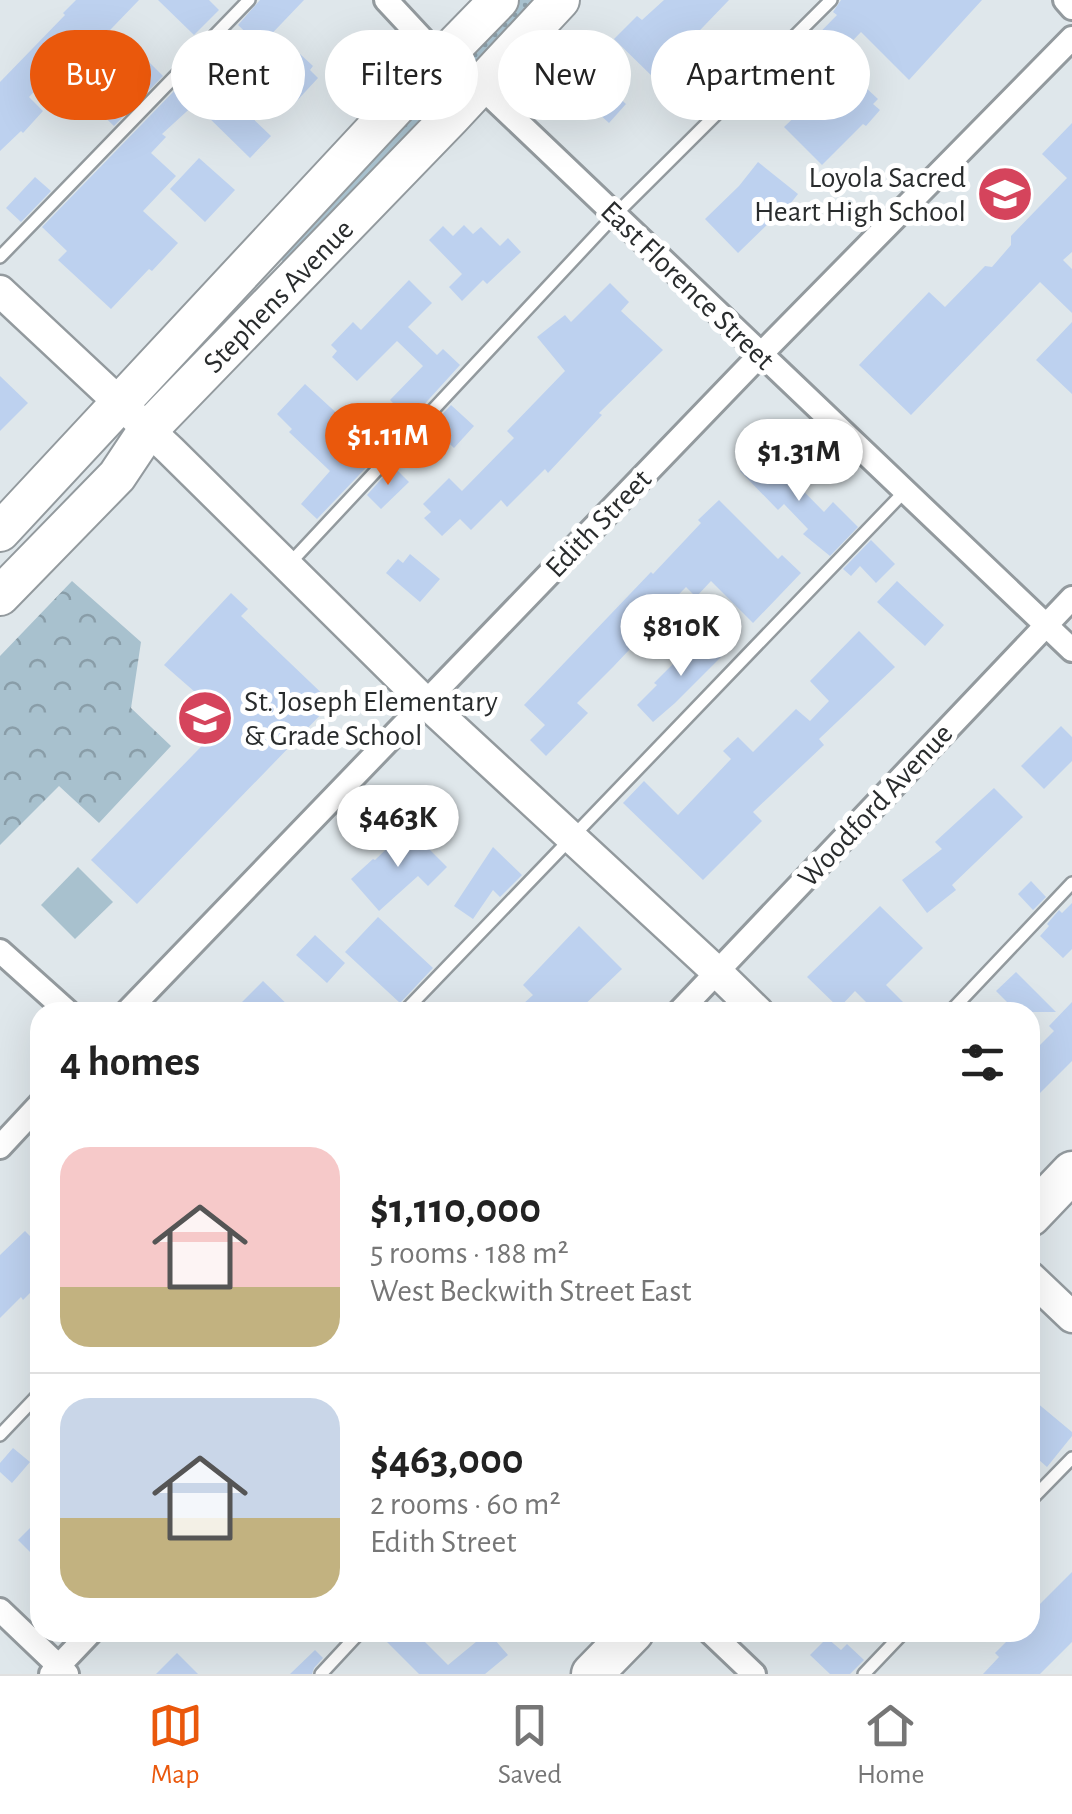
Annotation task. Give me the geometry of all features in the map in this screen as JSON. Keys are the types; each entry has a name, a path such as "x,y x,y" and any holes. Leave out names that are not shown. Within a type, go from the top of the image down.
{"highway":[{"path":"1040,1206 1072,1172"},
{"path":"592,1674 623,1642"}],"main road":[{"name":"Stephens Avenue","path":"470,30 499,0"},
{"name":"Stephens Avenue","path":"0,596 117,476 148,431 560,0"},
{"name":"Stephens Avenue","path":"0,532 384,120"}],"street":[{"path":"386,0 414,30"},
{"path":"1065,0 1072,8"},
{"name":"Edith Street","path":"137,1002 761,354 1072,38"},
{"name":"East Florence Street","path":"479,85 1072,650"},
{"path":"0,292 170,450 425,702 748,1002"},
{"name":"Woodford Avenue","path":"688,1002 1072,598"},
{"path":"0,950 57,1002"},
{"path":"0,1147 30,1115"},
{"path":"1040,1287 1072,1317"},
{"path":"0,1610 30,1641"},
{"path":"31,1642 59,1671 82,1642"},
{"path":"720,1642 754,1674"}],"lane":[{"path":"0,257 249,0"},
{"path":"288,566 615,214 831,0"},
{"path":"414,1002 905,491"},
{"path":"959,1002 1072,882"},
{"path":"0,1435 30,1404"},
{"path":"1040,1491 1072,1458"},
{"path":"321,1674 351,1642"},
{"path":"864,1674 894,1642"}],"green space":[{"path":"518,0 539,0 510,30 498,30 498,43 478,64 478,42"},
{"path":"403,120 425,120 287,265 275,254"},
{"path":"72,581 141,642 131,708 171,746 99,823 59,786 0,845 0,656"},
{"path":"78,867 113,902 75,939 41,905"}],"building":[{"path":"76,0 139,0 110,30 50,30"},
{"path":"158,0 209,0 219,10 199,30 189,30"},
{"path":"260,0 304,0 275,30 243,30 238,25"},
{"path":"664,0 729,0 700,30 651,30 651,75 631,56 631,30 623,30 637,16 642,20"},
{"path":"841,0 982,0 909,80 870,41 870,30 822,30 837,15 833,12"},
{"path":"30,51 30,120 35,120 0,151 0,82"},
{"path":"305,59 313,66 310,70 318,78 305,92"},
{"path":"151,64 163,76 151,88"},
{"path":"870,92 878,99 873,104 880,110 866,126 863,124 822,165 784,127 791,120 870,120"},
{"path":"171,94 171,120 177,120 162,134 166,137 151,153 176,176 143,211 178,243 111,309 58,260 67,251 42,227 146,120 151,120 151,115"},
{"path":"211,120 254,120 271,136 250,158"},
{"path":"1072,123 1072,252 1063,260 1072,269 1072,313 1040,282 911,415 859,365 929,292 945,307 985,266 992,267 1011,245 1011,236 1067,178 1042,154"},
{"path":"199,158 235,190 205,222 170,189"},
{"path":"758,162 798,194 779,218 776,216 738,253 705,219"},
{"path":"35,177 51,191 21,222 6,208"},
{"path":"464,225 473,234 481,227 500,246 508,238 521,252 462,301 449,287 462,274 429,240 443,226 453,236"},
{"path":"409,280 432,303 408,327 437,355 443,349 460,365 410,420 390,400 423,366 397,341 357,381 332,357 337,351 331,345 353,322 361,330"},
{"path":"610,283 629,302 621,311 663,350 599,413 602,415 548,473 545,469 507,507 501,500 471,530 460,519 442,536 424,518 431,512 423,504 449,478 462,491 514,438 507,431 565,371 537,337 565,315 571,322"},
{"path":"1072,322 1072,394 1036,360"},
{"path":"0,376 28,403 0,431"},
{"path":"305,384 380,453 317,519 301,504 330,471 289,432 292,429 277,414"},
{"path":"451,405 474,426 454,448 431,426"},
{"path":"762,449 824,512 833,502 858,527 830,556 803,534 808,529 784,504 778,510 740,471"},
{"path":"393,466 409,482 381,509 367,495"},
{"path":"719,500 778,559 782,555 801,573 753,623 711,581 696,597 686,587 577,703 588,713 546,756 530,740 545,725 524,705 653,574"},
{"path":"871,540 895,564 876,583 860,566 851,576 843,569"},
{"path":"410,554 440,579 420,602 386,573 398,559 403,563"},
{"path":"897,581 944,625 925,646 877,602"},
{"path":"231,593 248,609 241,616 332,703 137,904 91,860 227,720 164,665"},
{"path":"859,631 895,667 819,739 824,745 753,812 762,821 703,880 623,803 644,781 678,815 731,759 723,751 738,737 753,752 796,709 810,721 829,701 810,681"},
{"path":"715,634 730,648 653,722 637,705 679,658 686,665"},
{"path":"1061,726 1072,737 1072,761 1044,789 1021,766"},
{"path":"994,788 1023,817 952,885 956,890 927,913 902,880 942,849 935,842"},
{"path":"408,828 447,867 428,886 418,876 379,911 351,879"},
{"path":"493,847 522,875 500,897 493,890 473,919 454,906"},
{"path":"1031,881 1046,897 1033,910 1018,894"},
{"path":"1072,903 1072,949 1063,958 1040,936 1059,910 1062,913"},
{"path":"880,906 923,948 886,985 903,1002 866,1002 855,991 845,1002 833,1002 807,977"},
{"path":"378,917 433,968 399,1002 345,952"},
{"path":"579,926 622,969 587,1002 525,1002 533,995 523,985"},
{"path":"315,935 345,963 327,983 296,955"},
{"path":"1016,972 1056,1012 1040,1012 1040,1002 1007,1002 996,991"},
{"path":"263,981 285,1002 242,1002"},
{"path":"1072,1002 1072,1061 1040,1093 1040,1045 1054,1031 1049,1026"},
{"path":"25,1231 30,1236 30,1293 0,1318 0,1255"},
{"path":"1040,1405 1072,1432 1047,1467 1040,1461"},
{"path":"13,1448 30,1462 12,1483 0,1472 0,1463"},
{"path":"30,1528 30,1552 18,1540"},
{"path":"1072,1572 1072,1642 1040,1674 983,1674 999,1657 995,1653 1006,1642 1040,1642 1040,1604"},
{"path":"387,1642 425,1642 448,1665 476,1642 497,1642 508,1655 485,1674 419,1674"},
{"path":"823,1642 832,1642 841,1650 847,1644 864,1660 850,1674 830,1674 810,1655"},
{"path":"315,1650 323,1658 312,1674 290,1674"},
{"path":"177,1653 198,1674 156,1674"}],"place":[{"name":"Loyola Sacred Heart High School","path":"1005,194"},
{"name":"St. Joseph Elementary & Grade School","path":"205,718"}]}
